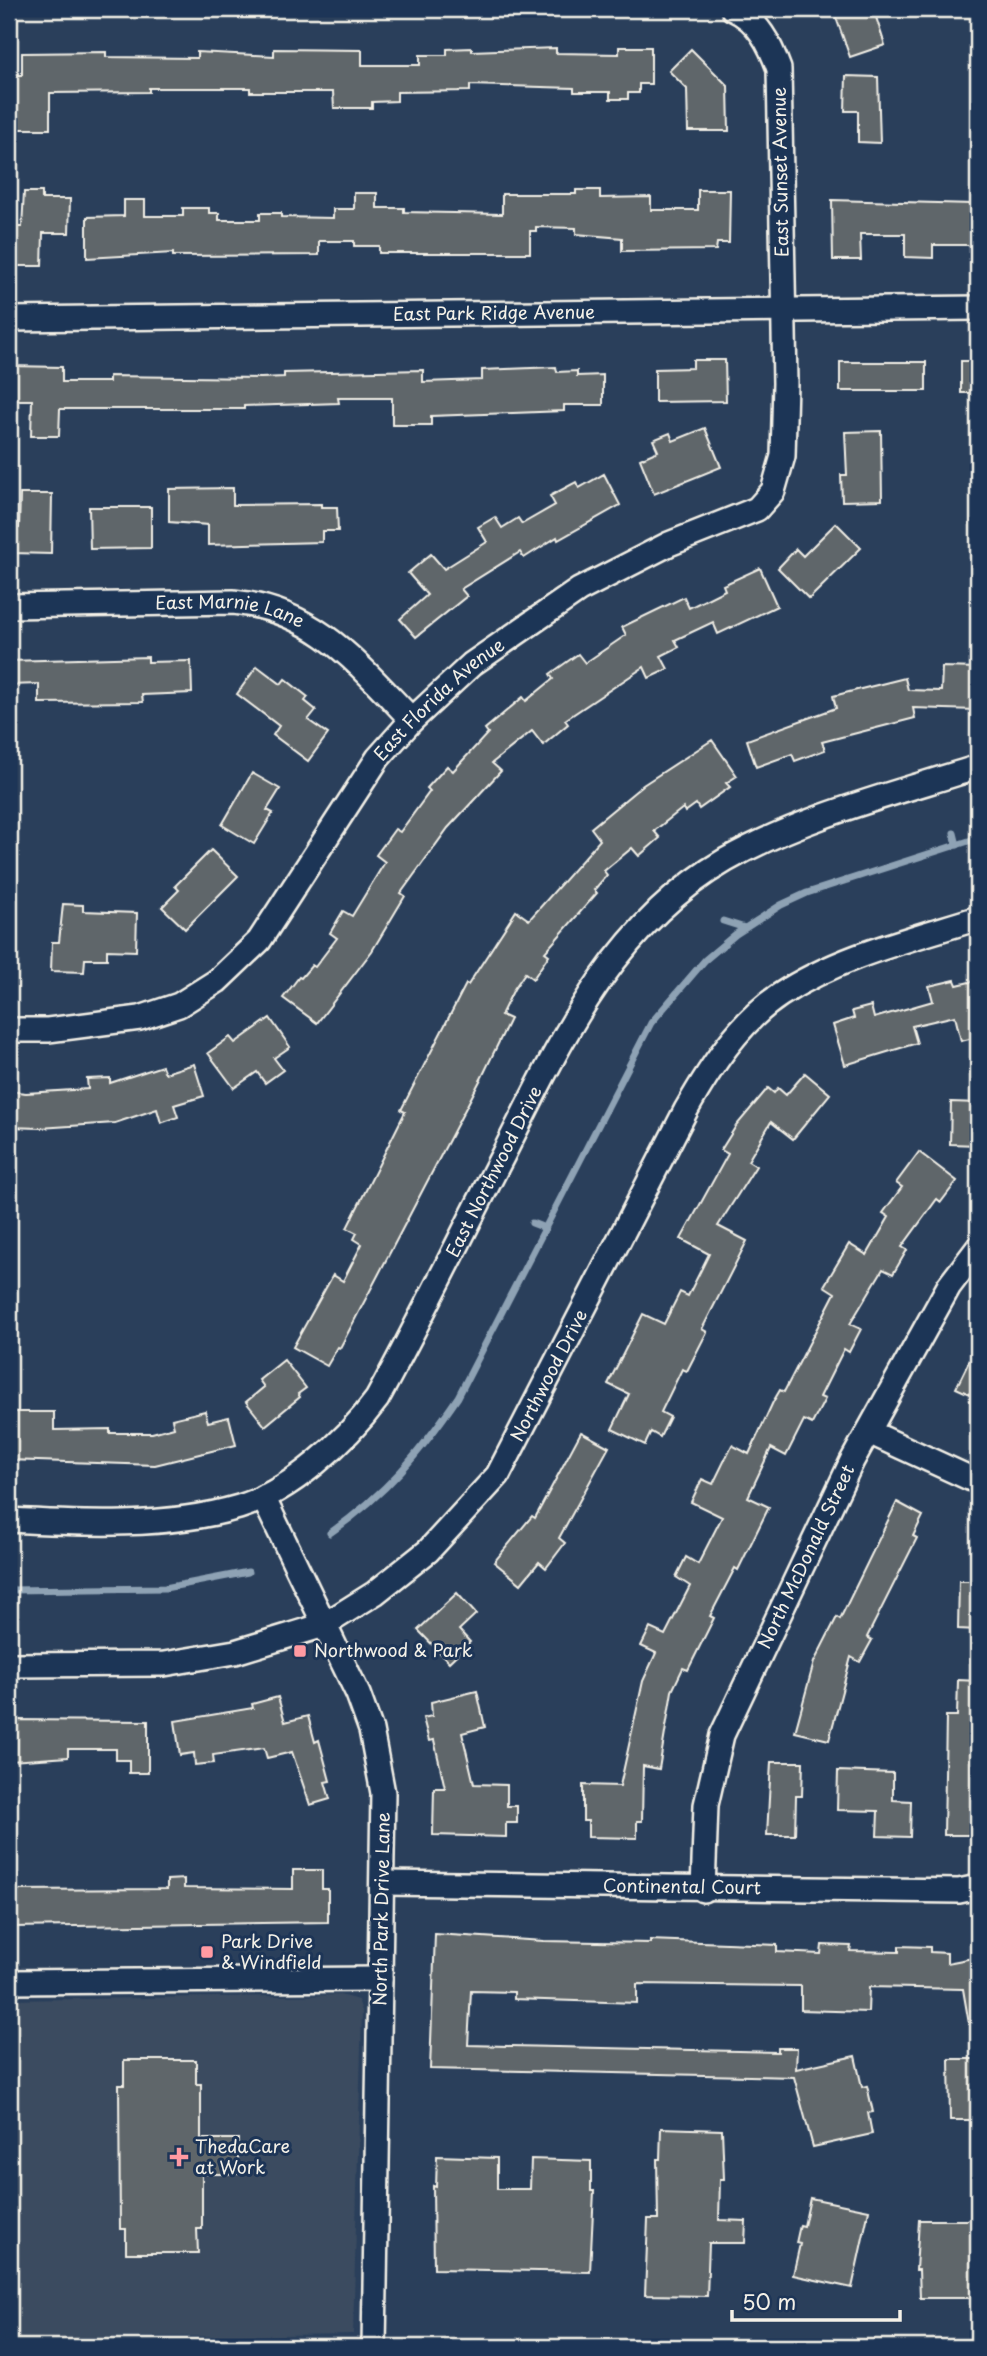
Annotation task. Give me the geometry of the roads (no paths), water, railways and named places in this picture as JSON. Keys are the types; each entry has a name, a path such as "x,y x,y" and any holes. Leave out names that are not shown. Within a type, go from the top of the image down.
{"street":[{"name":"East Sunset Avenue","path":"733,9 760,29 772,48 779,69 784,311"},
{"name":"East Park Ridge Avenue","path":"9,319 978,308"},
{"name":"East Florida Avenue","path":"9,1030 48,1030 140,1018 179,1004 217,981 259,941 349,800 412,720 472,664 521,627 579,590 669,544 757,509 773,491 783,456 784,311"},
{"name":"East Marnie Lane","path":"9,606 233,602 260,605 292,615 322,632 350,656 412,720"},
{"name":"East Northwood Drive","path":"9,1520 176,1520 240,1507 263,1496 324,1457 360,1421 377,1399 554,1054 605,969 629,940 687,887 725,861 769,838 810,821 978,767"},
{"name":"Northwood Drive","path":"9,1665 164,1664 235,1652 324,1625 375,1593 428,1551 498,1475 686,1110 722,1052 749,1022 778,996 813,975 863,955 978,918"},
{"name":"North McDonald Street","path":"704,1890 706,1804 722,1735 869,1432 949,1286 978,1248"},
{"path":"869,1432 978,1482"},
{"name":"North Park Drive Lane","path":"263,1496 358,1694 371,1730 383,1793 384,1884 374,2347"},
{"name":"Continental Court","path":"384,1884 704,1890 945,1891 978,1887"},
{"path":"9,1982 380,1979"}],"waterway":[{"path":"954,833 957,845"},
{"path":"330,1533 385,1488 430,1436 458,1397 651,1023 705,960 736,934 781,905 807,893 978,838"},
{"path":"723,921 745,928"},
{"path":"532,1223 545,1228"},
{"path":"9,1590 165,1588 248,1572"}],"place":[{"name":"Northwood & Park","path":"300,1651"},
{"name":"Park Drive & Windfield","path":"207,1952"},
{"name":"ThedaCare at Work","path":"179,2157"}]}
